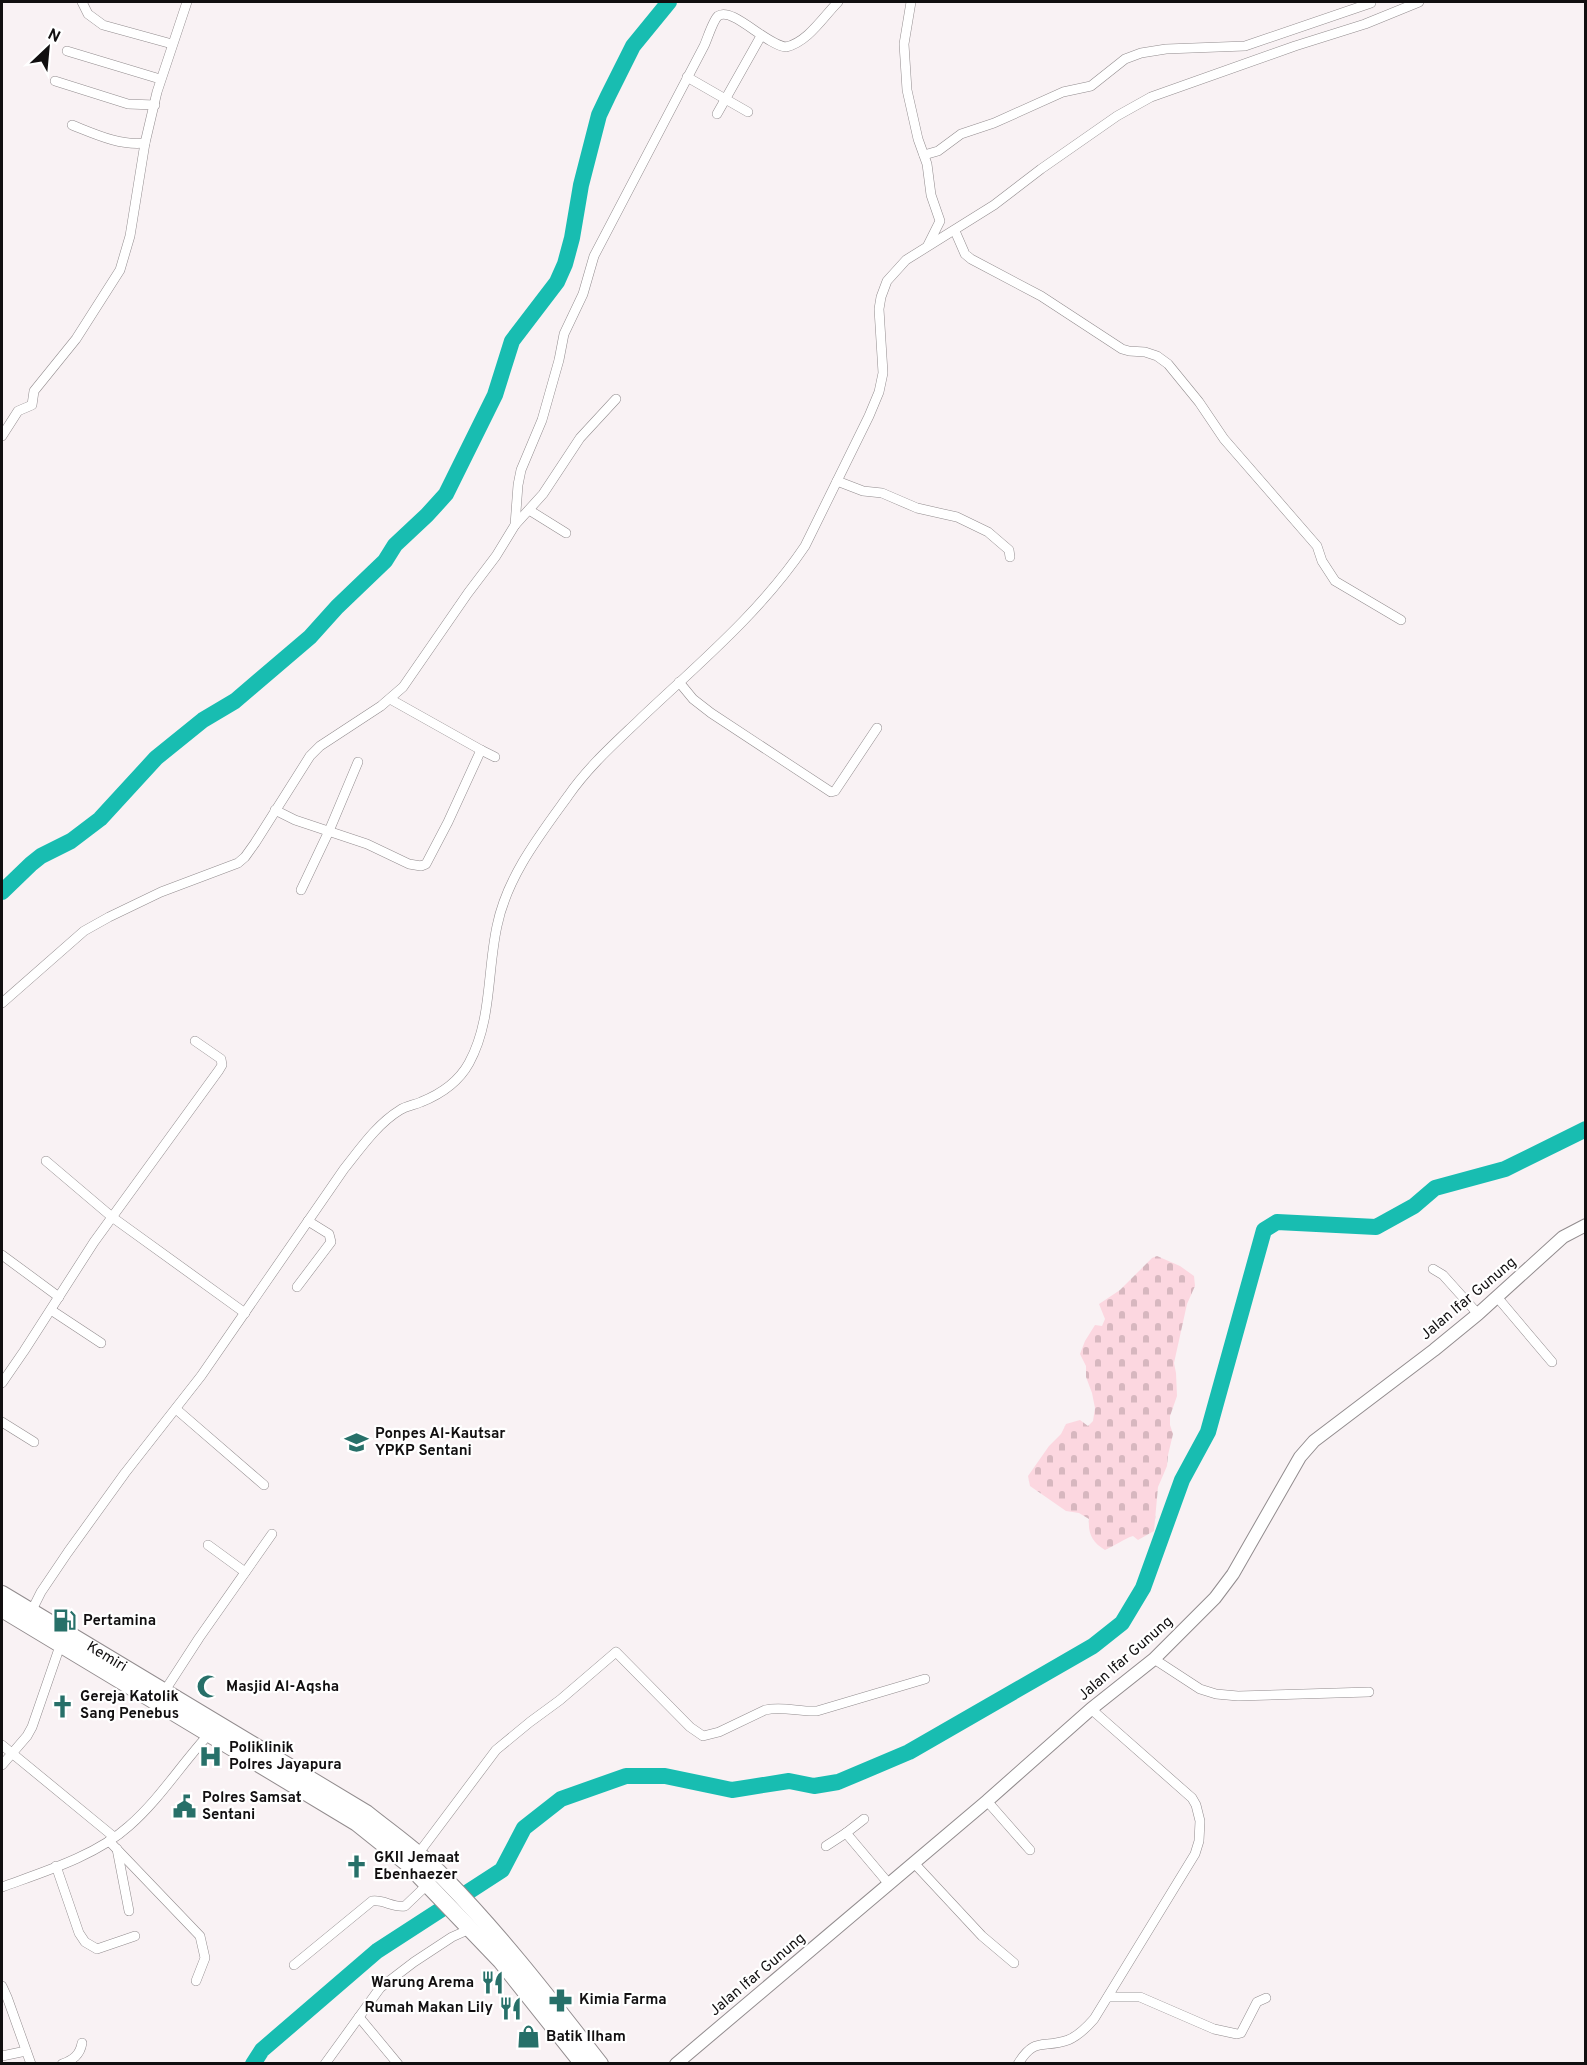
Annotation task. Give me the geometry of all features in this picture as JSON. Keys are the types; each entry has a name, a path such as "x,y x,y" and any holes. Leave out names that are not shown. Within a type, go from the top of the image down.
{"highway":[{"name":"Kemiri","path":"2,1594 31,1612 63,1639"},
{"name":"Kemiri","path":"2,1609 63,1639 361,1818"},
{"name":"Kemiri","path":"97,1659 164,1692 213,1729"},
{"path":"361,1818 418,1854 434,1882"},
{"path":"361,1818 407,1863 434,1882 472,1923 583,2064"},
{"path":"472,1923 513,1954 600,2064"}],"street":[{"path":"82,2 88,14 103,25 172,44"},
{"path":"2,436 18,411 32,405 34,391 76,339 120,270 130,236 145,143 160,79 187,2"},
{"path":"515,525 521,470 542,420 564,334 583,294 594,256 719,16 724,14 734,16 775,45 786,47 792,46 812,31 838,2"},
{"path":"910,2 904,44 913,119 940,221 952,232 965,254 1041,296 1122,349 1151,354 1168,364 1199,402 1224,439 1317,546 1322,561 1335,581 1401,620"},
{"path":"31,1612 41,1592 62,1561 125,1473 176,1409 344,1169 388,1119 404,1107 447,1089 464,1072 477,1048 488,1005 495,936 501,908 522,861 568,795 591,766 733,632 794,561 813,530 879,393 883,373 879,309 887,281 906,260 994,205 1117,116 1151,97 1365,24 1419,2"},
{"path":"924,155 938,151 961,134 994,123 1064,92 1092,86 1125,59 1142,53 1166,49 1245,46 1371,3"},
{"path":"717,114 761,36"},
{"path":"68,51 160,79"},
{"path":"687,77 748,112"},
{"path":"55,81 128,104 155,105"},
{"path":"72,125 118,142 145,143"},
{"path":"928,245 940,221"},
{"path":"2,1003 84,931 161,892 238,863 255,843 310,756 320,746 390,699 414,672 496,556 515,525 543,494 580,438 616,399"},
{"path":"837,481 967,522 988,532 1000,541 1009,550 1010,557"},
{"path":"529,510 566,533"},
{"path":"679,682 693,699 711,713 831,792 835,790 877,728"},
{"path":"390,699 495,757"},
{"path":"275,810 295,820 367,844 415,866 426,864 481,750"},
{"path":"301,890 358,762"},
{"path":"2,1383 112,1216 222,1065 220,1059 195,1041"},
{"path":"46,1161 112,1216 245,1313"},
{"path":"297,1287 331,1242 329,1234 308,1221"},
{"name":"Jalan Ifar Gunung","path":"676,2064 987,1801 1091,1709 1154,1659 1215,1598 1233,1574 1306,1450 1314,1441 1478,1314 1563,1238 1586,1225"},
{"path":"2,1255 59,1297"},
{"path":"1433,1269 1443,1275 1478,1314"},
{"path":"1497,1297 1552,1362"},
{"path":"51,1310 101,1343"},
{"path":"176,1409 264,1485"},
{"path":"2,1422 34,1442"},
{"path":"164,1692 272,1534"},
{"path":"208,1545 245,1572"},
{"path":"2,1765 32,1727 63,1639"},
{"path":"418,1854 496,1750 616,1652 690,1727 704,1736 719,1732 772,1708 817,1711 925,1679"},
{"path":"1154,1659 1196,1687 1216,1694 1238,1696 1369,1692"},
{"path":"1018,2064 1025,2052 1035,2045 1066,2041 1094,2019 1195,1854 1199,1841 1199,1812 1192,1798 1091,1709"},
{"path":"2,1887 96,1849 128,1828 213,1729"},
{"path":"2,1745 111,1839 117,1849 200,1936 205,1958 196,1981"},
{"path":"987,1801 1030,1850"},
{"path":"826,1846 864,1819"},
{"path":"846,1833 889,1884"},
{"path":"117,1849 129,1911"},
{"path":"914,1863 982,1936 1014,1963"},
{"path":"56,1866 85,1942 97,1949 135,1936"},
{"path":"294,1965 372,1901 405,1906 434,1882"},
{"path":"326,2064 380,1988 399,1972 472,1923"},
{"path":"2,1986 30,2064"},
{"path":"1108,1998 1140,1997 1214,2029 1238,2034 1241,2033 1257,2002 1266,1998"},
{"path":"359,2017 398,2064"},
{"path":"62,2064 78,2055 82,2043"},
{"path":"2,2056 26,2051"}],"green space":[{"path":"1157,1256 1180,1266 1194,1276 1195,1286 1187,1304 1174,1363 1177,1396 1170,1416 1173,1434 1167,1466 1158,1487 1154,1531 1138,1540 1133,1536 1129,1537 1105,1550 1092,1537 1089,1519 1079,1513 1066,1511 1030,1486 1028,1476 1049,1446 1061,1434 1066,1424 1080,1420 1088,1426 1093,1421 1095,1408 1086,1377 1086,1366 1080,1354 1095,1325 1102,1326 1105,1319 1099,1304 1120,1290 1152,1258"}],"waterway":[{"path":"2,892 41,856 71,841 100,819 156,758 203,720 235,701 310,637 337,607 385,561 395,545 446,494 495,395 512,341 557,282 565,264 581,185 599,115 633,46 669,2"},
{"path":"253,2064 262,2050 377,1951 502,1870 524,1828 561,1799 626,1776 665,1776 732,1790 789,1781 814,1786 838,1782 909,1752 1093,1646 1122,1623 1143,1588 1182,1480 1208,1432 1264,1230 1277,1222 1376,1227 1414,1206 1435,1188 1505,1169 1586,1129"}],"place":[{"name":"Ponpes Al-Kautsar YPKP Sentani","path":"357,1443"},
{"name":"Pertamina","path":"65,1621"},
{"name":"Masjid Al-Aqsha","path":"208,1687"},
{"name":"Gereja Katolik Sang Penebus","path":"62,1706"},
{"name":"Poliklinik Polres Jayapura","path":"211,1757"},
{"name":"Polres Samsat Sentani","path":"184,1807"},
{"name":"GKII Jemaat Ebenhaezer","path":"356,1867"},
{"name":"Warung Arema","path":"492,1983"},
{"name":"Kimia Farma","path":"561,2000"},
{"name":"Rumah Makan Lily","path":"511,2008"},
{"name":"Batik Ilham","path":"528,2037"}]}
